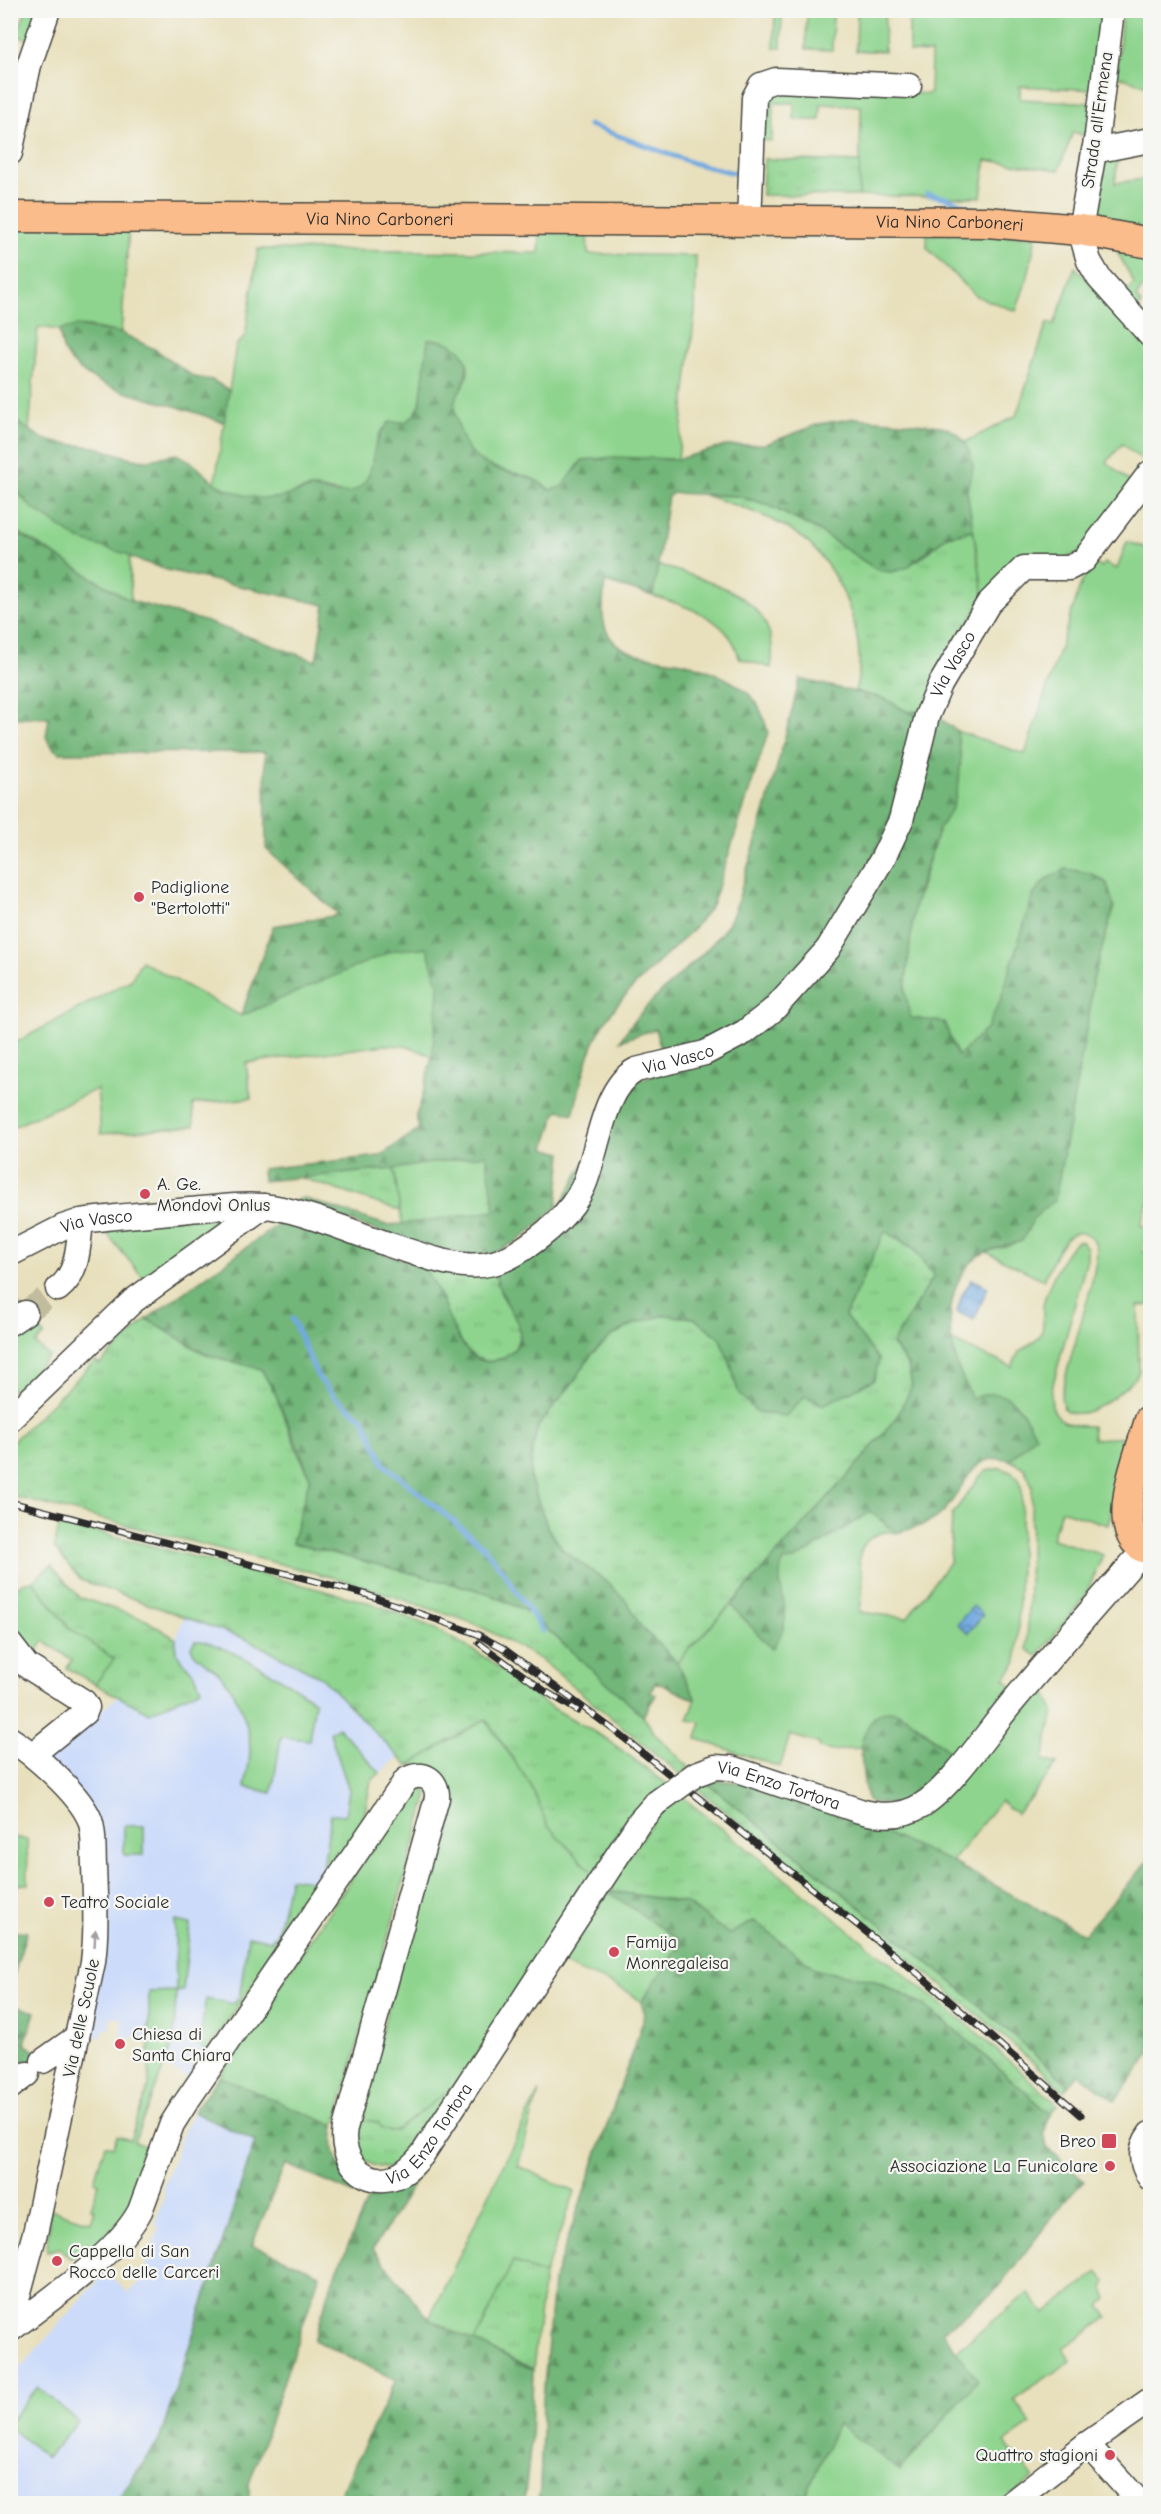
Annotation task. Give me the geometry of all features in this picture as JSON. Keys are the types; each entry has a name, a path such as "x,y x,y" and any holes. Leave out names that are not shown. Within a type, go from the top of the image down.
{"main road":[{"name":"Via Nino Carboneri","path":"10,217 987,222 1080,230 1150,243"},
{"path":"1148,1549 1137,1543 1130,1534 1126,1514 1150,1420"}],"street":[{"path":"10,153 28,65 48,10"},
{"name":"Strada all'Ermena","path":"1080,230 1094,151 1112,10"},
{"path":"749,222 754,98 761,85 776,80 909,86"},
{"path":"1094,151 1150,140"},
{"path":"1080,230 1089,261 1099,278 1150,335"},
{"name":"Via Vasco","path":"10,1254 63,1227 81,1221 236,1206 264,1206 290,1212 463,1266 481,1266 498,1262 526,1247 567,1211 583,1187 612,1098 627,1076 636,1070 705,1053 740,1035 773,1010 818,962 834,940 891,841 903,814 934,696 988,604 1024,568 1069,568 1084,560 1150,473"},
{"path":"10,1419 133,1301 264,1206"},
{"path":"58,1289 68,1280 74,1268 81,1221"},
{"name":"Via Enzo Tortora","path":"10,2330 96,2261 133,2225 172,2124 406,1780 419,1775 429,1778 436,1786 437,1797 343,2141 346,2155 354,2167 367,2175 383,2178 401,2174 423,2155 627,1840 656,1803 696,1774 710,1768 731,1768 868,1814 885,1816 913,1810 930,1799 947,1782 1040,1668 1148,1549"},
{"path":"10,1644 27,1666 84,1702 87,1707 85,1712 33,1754"},
{"name":"Via delle Scuole","path":"10,1738 33,1754 80,1803 89,1818 92,1829 96,1939 36,2229 10,2325"},
{"path":"27,2074 77,2037"},
{"path":"1147,2140 1142,2160 1150,2178"},
{"path":"1010,2504 1087,2444 1150,2400"},
{"path":"1087,2444 1141,2504"}],"shaded area":[{"path":"184,1617 246,1639 321,1677 399,1757 371,1781 363,1821 189,2078 164,2066 174,2041 122,2037 122,2018 111,2018 111,2029 103,2029 103,2037 91,2037 89,2034 101,1844 44,1755 119,1696 149,1713 201,1689 176,1653 174,1644"},
{"path":"193,2112 255,2141 159,2441 114,2503 11,2504 11,2378 106,2272 129,2293 142,2279 159,2228 155,2223 165,2193 162,2190"}],"green space":[{"path":"26,11 40,11 29,39 16,36"},
{"path":"775,11 782,11 781,48 774,48"},
{"path":"807,11 833,11 832,50 806,49"},
{"path":"857,11 885,11 884,51 856,51"},
{"path":"909,11 1104,11 1095,90 1020,86 1020,99 1094,103 1089,137 1073,132 1059,170 986,160 981,197 859,196 861,106 821,104 820,120 794,120 794,103 773,103 772,141 760,140 766,91 862,90 930,94 931,53 909,52"},
{"path":"1122,11 1150,11 1150,87 1117,76"},
{"path":"1118,156 1115,183 1150,178 1150,230 1097,221 1096,202 1103,159"},
{"path":"764,159 860,162 859,196 762,195"},
{"path":"10,227 129,227 121,333 90,327 76,326 59,330 38,327 29,430 11,418"},
{"path":"540,233 587,233 588,254 696,256 695,312 678,459 614,457 582,460 563,486 551,490 534,479 490,466 475,457 469,450 457,419 455,402 467,377 466,360 458,348 451,344 428,339 420,404 415,414 405,422 389,422 380,433 369,474 356,490 343,493 309,488 282,497 265,498 239,493 215,483 236,345 245,337 258,249 539,253"},
{"path":"927,234 1036,236 1028,276 1016,311 976,296 927,248"},
{"path":"1117,246 1150,253 1150,278 1136,297 1141,304 1138,309 1124,295 1134,283 1118,253"},
{"path":"1075,267 1150,346 1150,465 1122,444 1107,462 1133,485 1084,550 984,596 967,490 973,468 965,442 1016,416 1047,323 1054,325"},
{"path":"76,326 121,333 156,350 194,377 212,380 230,391 225,423 117,390 87,375 65,353 62,345 59,330"},
{"path":"427,339 453,345 461,351 465,358 467,368 465,378 455,401 493,468 532,478 550,490 576,470 582,460 614,457 678,459 725,446 766,444 819,424 855,418 945,427 957,433 965,442 973,469 967,490 973,530 947,536 906,568 892,572 877,570 819,531 766,504 737,496 674,493 668,496 653,596 605,582 603,618 609,635 617,644 640,655 697,666 730,681 757,703 768,733 713,903 688,934 630,990 605,1022 594,1043 573,1114 559,1110 555,1115 545,1148 562,1153 557,1207 515,1242 490,1255 450,1255 291,1202 303,1198 386,1225 494,1211 486,1155 394,1169 263,1181 262,1169 380,1156 419,1129 416,1115 432,1056 439,989 427,949 396,950 241,1016 273,926 339,915 266,849 265,752 60,753 54,749 46,737 49,717 11,718 11,679 16,624 11,622 10,528 131,601 204,621 316,661 325,605 167,570 79,540 31,507 11,484 11,418 43,439 57,443 96,447 134,459 149,460 176,454 190,461 225,489 256,497 283,497 311,488 337,494 376,445 389,422 405,422 415,414 420,404"},
{"path":"10,484 31,507 79,540 129,555 131,601 11,528"},
{"path":"704,495 737,496 766,504 819,531 877,570 892,572 920,559 947,536 973,530 984,596 921,711 908,712 885,699 855,691 859,671 859,649 855,626 837,581 825,561 810,545 794,532 773,520"},
{"path":"1127,542 1150,549 1150,1203 1148,1203 1141,1226 1149,1228 1142,1251 1150,1254 1150,1305 1138,1306 1139,1371 1136,1377 1102,1405 1082,1413 1072,1413 1064,1409 1061,1397 1094,1272 1097,1255 1095,1243 1084,1234 1075,1233 1069,1236 1058,1249 1044,1280 986,1252 1022,1241 1034,1218 1055,1200 1090,1010 1092,984 1114,907 1107,883 1091,873 1066,869 1046,879 1033,895 1001,998 987,1028 958,1056 944,1022 911,1018 905,991 914,909 939,829 953,807 959,783 961,757 957,731 1025,754 1081,584 1092,562 1102,567 1104,563 1117,569"},
{"path":"658,565 720,586 739,596 754,608 766,624 772,644 771,668 739,658 727,633 706,616 680,604 653,596"},
{"path":"800,679 885,699 908,712 921,711 901,795 873,861 794,979 724,1036 662,1052 655,1029 620,1041 644,1009 702,954 731,918 768,800"},
{"path":"934,714 957,731 961,757 959,783 953,807 939,829 921,882 914,909 905,991 944,1022 957,1056 987,1028 1001,998 1033,895 1046,879 1066,869 1091,873 1107,883 1114,906 1092,984 1090,1010 1055,1200 1034,1218 1022,1241 990,1250 973,1261 956,1286 952,1302 950,1318 953,1349 972,1398 985,1392 1003,1394 1016,1405 1036,1435 1010,1460 995,1459 983,1462 974,1469 943,1512 929,1522 897,1533 870,1512 795,1560 784,1561 782,1590 786,1619 782,1635 772,1649 731,1605 864,1457 898,1415 912,1386 908,1365 892,1344 934,1276 913,1248 885,1231 845,1316 879,1360 874,1380 823,1405 805,1396 786,1416 757,1413 738,1392 731,1365 719,1337 694,1318 665,1315 636,1323 611,1336 590,1356 575,1380 538,1426 532,1450 530,1478 548,1529 564,1551 608,1583 628,1603 641,1627 677,1662 696,1700 656,1682 650,1692 656,1695 643,1716 528,1612 485,1592 292,1543 310,1477 276,1395 261,1369 205,1354 147,1319 280,1223 337,1238 416,1264 427,1272 435,1284 449,1319 468,1351 479,1360 494,1361 511,1352 520,1338 520,1331 501,1293 495,1274 534,1253 618,1103 634,1081 700,1062 831,954"},
{"path":"427,948 439,989 432,1056 407,1046 385,1045 246,1063 251,1098 193,1104 194,1126 101,1134 97,1089 11,1128 11,1045 131,980 141,961 241,1016 396,950"},
{"path":"486,1155 495,1211 402,1224 394,1169"},
{"path":"394,1169 400,1211 299,1177"},
{"path":"243,1212 145,1280 100,1225"},
{"path":"884,1231 913,1248 934,1276 892,1344 906,1364 911,1376 911,1388 906,1401 889,1428 867,1455 677,1662 641,1627 628,1603 608,1583 564,1551 548,1529 530,1478 532,1450 538,1426 575,1380 590,1356 611,1336 636,1323 665,1315 694,1318 719,1337 731,1365 738,1392 805,1396 849,1391 874,1380 845,1316"},
{"path":"1078,1241 1087,1248 1087,1259 1052,1388 1052,1407 1060,1419 1066,1422 1092,1426 1093,1439 1132,1437 1108,1525 1061,1510 1052,1539 1103,1555 1084,1599 1037,1656 1027,1649 1032,1485 1024,1468 1010,1460 1036,1435 1025,1415 1004,1396 984,1395 972,1399 957,1365 952,1341 1012,1367 1020,1351 1039,1337 1043,1325 1043,1305 1049,1287 1068,1251"},
{"path":"416,1264 495,1274 501,1294 518,1320 520,1334 515,1349 504,1357 490,1362 478,1359 467,1351 451,1325 442,1299"},
{"path":"17,1303 44,1335 35,1344 49,1356 14,1391 10,1390 10,1306"},
{"path":"147,1319 205,1354 261,1369 276,1395 310,1477 386,1566 485,1592 528,1612 626,1699 643,1716 656,1735 690,1768 680,1774 540,1659 476,1624 347,1581 11,1496 11,1443 95,1361 99,1365"},
{"path":"1000,1468 1015,1475 1022,1491 1017,1662 1004,1679 1013,1686 955,1757 915,1722 901,1714 889,1711 878,1714 868,1726 860,1748 832,1751 819,1748 820,1744 790,1735 780,1767 697,1739 701,1722 688,1720 696,1699 677,1662 731,1605 772,1649 781,1635 784,1622 785,1611 780,1571 784,1561 795,1560 870,1512 897,1533 890,1532 872,1537 860,1552 859,1564 863,1578 860,1612 907,1618 950,1561 952,1515 981,1475"},
{"path":"60,1522 371,1603 434,1628 480,1654 546,1704 608,1740 667,1784 594,1874 547,1826 530,1784 486,1719 408,1766 321,1677 246,1639 81,1580 54,1548"},
{"path":"51,1565 79,1597 146,1620 176,1639 176,1653 195,1675 201,1689 149,1713 95,1684 113,1659 69,1628 33,1581"},
{"path":"33,1581 69,1628 114,1659 95,1684 67,1668 72,1660 44,1641 30,1661 25,1649 11,1630 11,1590 25,1582"},
{"path":"195,1641 206,1642 238,1655 275,1675 315,1702 309,1740 281,1737 272,1793 245,1787 250,1750 245,1719 225,1679 198,1658 193,1651 191,1647"},
{"path":"1040,1681 1054,1711 1043,1760 1057,1764 1017,1814 1000,1801 952,1862 867,1825 884,1826"},
{"path":"890,1709 903,1714 955,1757 919,1794 901,1803 891,1804 867,1801 861,1761 863,1734 868,1722 877,1714"},
{"path":"485,1719 530,1784 548,1826 594,1874 460,2082 398,2129 386,2130 378,2122 358,2119 446,1795 422,1766 408,1766"},
{"path":"338,1727 380,1773 371,1781 363,1821 208,2051 199,2045 206,1999 235,2004 236,2000 239,2000 248,1936 272,1941 273,1937 276,1938 290,1878 317,1882 319,1874 322,1874 331,1814 345,1815 349,1790 330,1733"},
{"path":"713,1780 759,1787 867,1825 952,1862 1084,1934 1150,1859 1150,2054 1115,2101 1079,2074 1069,2085 964,1992 705,1781"},
{"path":"705,1781 964,1992 1069,2085 1065,2091 987,2022 693,1785"},
{"path":"415,1788 423,1788 428,1794 335,2126 219,2076 409,1793"},
{"path":"680,1795 973,2029 1057,2104 1050,2114 961,2035 922,2004 873,1980 817,1971 778,1940 729,1935 686,1903 605,1890 658,1814"},
{"path":"124,1826 144,1826 144,1855 124,1855"},
{"path":"10,1829 15,1838 27,1839 28,1884 11,1885"},
{"path":"605,1890 686,1903 729,1934 754,1921 817,1970 873,1980 922,2004 961,2035 1050,2114 1044,2133 1046,2147 1084,2181 1065,2201 995,2291 942,2332 978,2380 899,2471 838,2424 802,2503 537,2504 540,2489 543,2399 553,2282 643,2021 644,2011 641,2002 682,1942"},
{"path":"605,1890 682,1942 641,2002 622,1989 558,1960"},
{"path":"175,1921 190,1924 183,1991 176,1992 174,2041 134,2142 149,2147 132,2199 119,2223 97,2244 70,2258 60,2248 47,2251 50,2209 91,2222 95,2210 91,2208 99,2183 94,2181 105,2145 113,2147 117,2136 130,2140 149,2086 149,1992 176,1991"},
{"path":"27,1931 11,1984 11,1932"},
{"path":"11,2005 35,2012 25,2043 40,2057 11,2080"},
{"path":"219,2076 335,2126 333,2145 337,2160 346,2173 362,2184 357,2195 285,2164 252,2245 320,2274 249,2484 249,2503 114,2504 159,2441 255,2141 193,2112"},
{"path":"460,2082 417,2144 398,2164 382,2168 371,2164 361,2156 357,2144 358,2119 378,2122"},
{"path":"539,2091 518,2166 575,2192 544,2275 513,2261 475,2342 429,2319"},
{"path":"420,2174 373,2249 429,2319 533,2370 531,2442 524,2503 336,2503 396,2380 314,2340 333,2280 373,2188"},
{"path":"513,2260 544,2275 533,2369 475,2342"},
{"path":"1098,2272 1106,2281 1103,2289 1107,2299 1100,2305 1108,2317 1063,2348 1071,2361 1014,2399 1031,2424 1005,2442 1034,2478 1001,2503 802,2504 838,2424 900,2471 978,2380 956,2351 1028,2293 1045,2313"},
{"path":"38,2387 78,2421 47,2458 11,2428 11,2420"}],"water":[{"path":"972,1279 988,1287 974,1320 957,1312 962,1295"},
{"path":"973,1606 983,1615 968,1633 957,1624"}],"waterway":[{"path":"589,125 693,163 734,173"},
{"path":"927,194 947,198 974,210"},
{"path":"292,1319 318,1377 335,1397 364,1419 384,1464 483,1546 503,1571 543,1631"}],"tunnel":[{"path":"25,1313 58,1289"}],"railway":[{"path":"10,1502 365,1594 477,1634 503,1648 619,1734 921,1976 1081,2115"},
{"path":"479,1643 545,1691 578,1711"}],"place":[{"name":"Padiglione \"Bertolotti\"","path":"139,897"},
{"name":"A. Ge. Mondovì Onlus","path":"145,1194"},
{"name":"Teatro Sociale","path":"49,1902"},
{"name":"Famija Monregaleisa","path":"614,1952"},
{"name":"Chiesa di Santa Chiara","path":"120,2044"},
{"name":"Breo","path":"1109,2141"},
{"name":"Associazione La Funicolare","path":"1110,2166"},
{"name":"Cappella di San Rocco delle Carceri","path":"57,2261"},
{"name":"Quattro stagioni","path":"1110,2455"}]}
